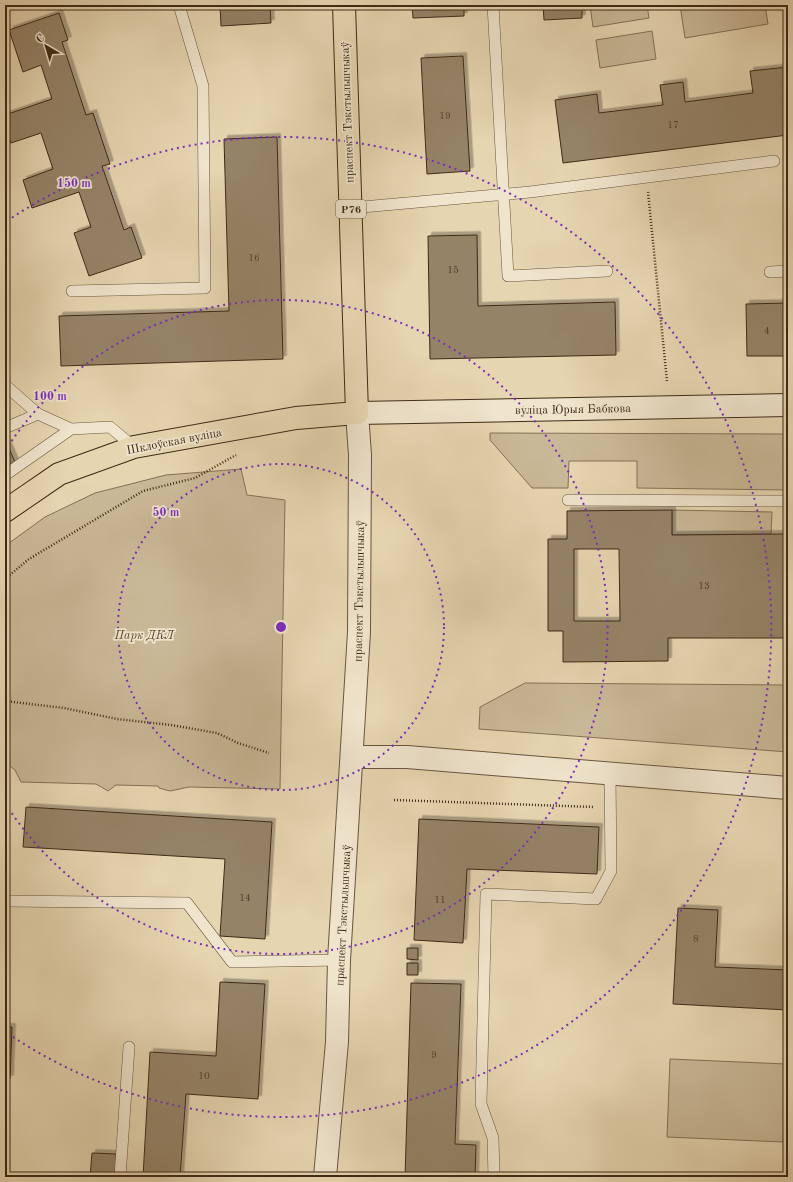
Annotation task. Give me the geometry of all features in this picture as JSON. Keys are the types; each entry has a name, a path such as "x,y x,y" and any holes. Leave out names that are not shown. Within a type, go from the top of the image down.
{"main road":[{"name":"праспект Тэкстыльшчыкаў","path":"344,5 357,413"},
{"name":"Шклоўская вуліца","path":"5,511 59,474 134,447 296,418 357,413"}],"street":[{"name":"вуліца Юрыя Бабкова","path":"357,413 788,405"},
{"name":"праспект Тэкстыльшчыкаў","path":"325,1177 337,1042 339,960 360,632 360,455 357,413"},
{"path":"353,757 407,757 788,788"}],"lane":[{"path":"72,292 206,288 203,86 179,5"},
{"path":"493,5 508,276 607,270"},
{"path":"350,208 503,195 774,161"},
{"path":"770,272 788,271"},
{"path":"5,385 38,414 71,429 110,427 134,447"},
{"path":"5,428 38,414"},
{"path":"5,475 71,429"},
{"path":"568,500 788,501"},
{"path":"494,1177 493,1138 481,1104 486,894 596,900 611,871 610,774"},
{"path":"5,900 187,903 232,962 339,960"},
{"path":"120,1177 129,1047"}],"path":[{"path":"646,178 667,381"},
{"path":"5,579 29,559 143,491 195,478 236,455"},
{"path":"5,701 64,708 117,719 171,724 209,732 270,753"},
{"path":"394,800 610,808"}],"green space":[{"path":"590,5 647,5 649,18 593,27"},
{"path":"680,5 765,5 768,24 685,38"},
{"path":"652,31 656,59 600,68 596,40"},
{"path":"490,433 788,434 788,490 637,488 637,461 569,461 568,488 532,488 490,440"},
{"name":"Парк ДКЛ","path":"241,469 247,495 285,500 280,789 189,787 170,791 159,788 158,786 116,785 108,791 96,784 21,782 15,770 5,762 5,546 45,517 95,493 166,475"},
{"path":"672,510 772,512 771,534 672,535"},
{"path":"525,683 788,685 788,752 479,729 480,707"},
{"path":"670,1059 786,1064 783,1142 667,1137"}],"building":[{"path":"220,5 270,5 271,23 221,26"},
{"path":"412,5 464,5 464,16 413,18"},
{"path":"543,5 582,5 582,18 544,20"},
{"path":"59,13 68,40 62,42 86,115 93,113 110,164 102,166 124,230 131,227 142,258 89,276 74,233 91,227 79,192 32,208 23,180 53,169 41,133 11,143 5,127 5,115 52,99 41,65 23,72 9,30"},
{"path":"463,56 470,171 427,174 421,58"},
{"path":"788,67 788,135 563,163 555,100 597,94 599,113 663,105 660,85 683,82 685,102 753,93 750,71"},
{"path":"277,137 283,359 61,366 59,316 229,311 224,139"},
{"path":"477,235 478,306 615,302 616,355 430,359 428,236"},
{"path":"788,303 788,356 747,356 746,304"},
{"path":"5,439 15,462 5,466"},
{"path":"672,510 672,535 788,534 788,638 668,638 668,661 563,662 563,631 548,631 548,539 567,539 567,511","holes":["574,549 619,549 620,621 574,621"]},
{"path":"26,807 272,822 265,939 220,936 225,859 23,847"},
{"path":"419,819 599,827 597,874 467,869 463,943 414,940"},
{"path":"678,908 718,910 715,967 788,970 788,1010 673,1004"},
{"path":"407,948 418,948 418,960 407,959"},
{"path":"407,963 418,963 418,975 407,975"},
{"path":"220,982 265,984 258,1099 186,1094 180,1177 143,1177 150,1052 216,1056"},
{"path":"411,983 461,984 455,1144 476,1145 475,1177 405,1177"},
{"path":"5,1027 12,1027 10,1079 5,1079"},
{"path":"92,1153 116,1154 115,1177 90,1177"}]}
